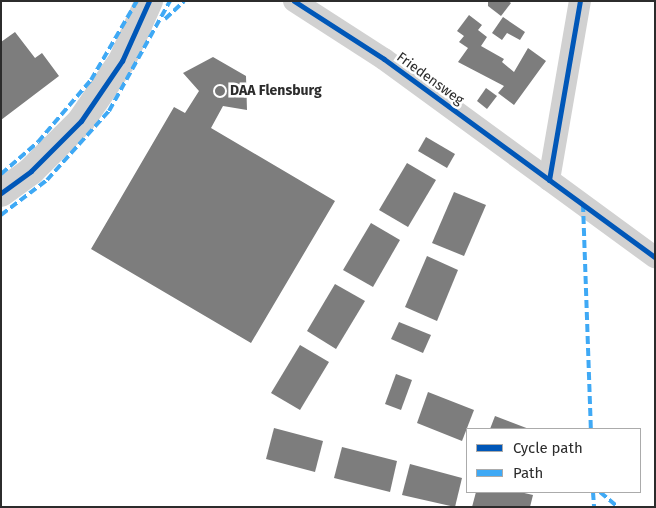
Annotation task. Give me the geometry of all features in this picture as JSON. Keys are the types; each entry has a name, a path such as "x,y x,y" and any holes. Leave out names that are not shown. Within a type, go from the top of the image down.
{"street":[{"path":"1,193 31,171 81,121 122,61 149,1"},
{"name":"Friedensweg","path":"294,1 384,59 655,257"},
{"path":"549,180 580,1"}],"building":[{"path":"488,1 508,1 511,3 501,16 488,6"},
{"path":"469,15 482,25 478,30 487,37 481,46 504,59 502,62 514,72 528,48 546,61 514,105 498,93 504,86 458,62 468,48 459,42 464,36 457,31"},
{"path":"503,17 525,32 520,40 507,33 502,40 492,33"},
{"path":"15,32 35,58 42,53 59,76 1,120 1,42"},
{"path":"213,57 246,76 247,110 223,106 211,128 335,201 251,343 91,249 174,107 185,113 199,91 183,73"},
{"path":"486,88 497,96 487,109 477,101"},
{"path":"426,137 455,154 447,168 418,151"},
{"path":"407,163 436,180 408,227 379,210"},
{"path":"454,192 486,205 464,256 432,243"},
{"path":"371,223 400,240 373,287 343,270"},
{"path":"427,256 458,270 437,321 405,307"},
{"path":"335,284 365,301 336,349 307,331"},
{"path":"399,322 431,335 423,353 391,339"},
{"path":"300,345 329,362 300,410 271,393"},
{"path":"396,374 412,380 401,410 385,404"},
{"path":"428,392 474,410 462,441 417,423"},
{"path":"495,416 526,428 490,428"},
{"path":"274,428 323,441 315,472 266,459"},
{"path":"342,447 397,461 390,492 334,478"},
{"path":"410,464 462,478 455,507 402,495"},
{"path":"476,493 524,493 533,495 530,507 472,507"}],"marked path":[{"path":"1,174 38,142 91,80 137,1"},
{"path":"1,215 47,180 109,111 170,1"},
{"path":"165,19 184,1"},
{"path":"583,204 591,428"},
{"path":"593,493 594,507"},
{"path":"601,493 618,507"}],"cycle path":[{"path":"1,193 31,171 81,121 122,61 149,1"},
{"path":"294,1 384,59 655,257"},
{"path":"549,180 580,1"}],"place":[{"name":"DAA Flensburg","path":"220,91"}]}
